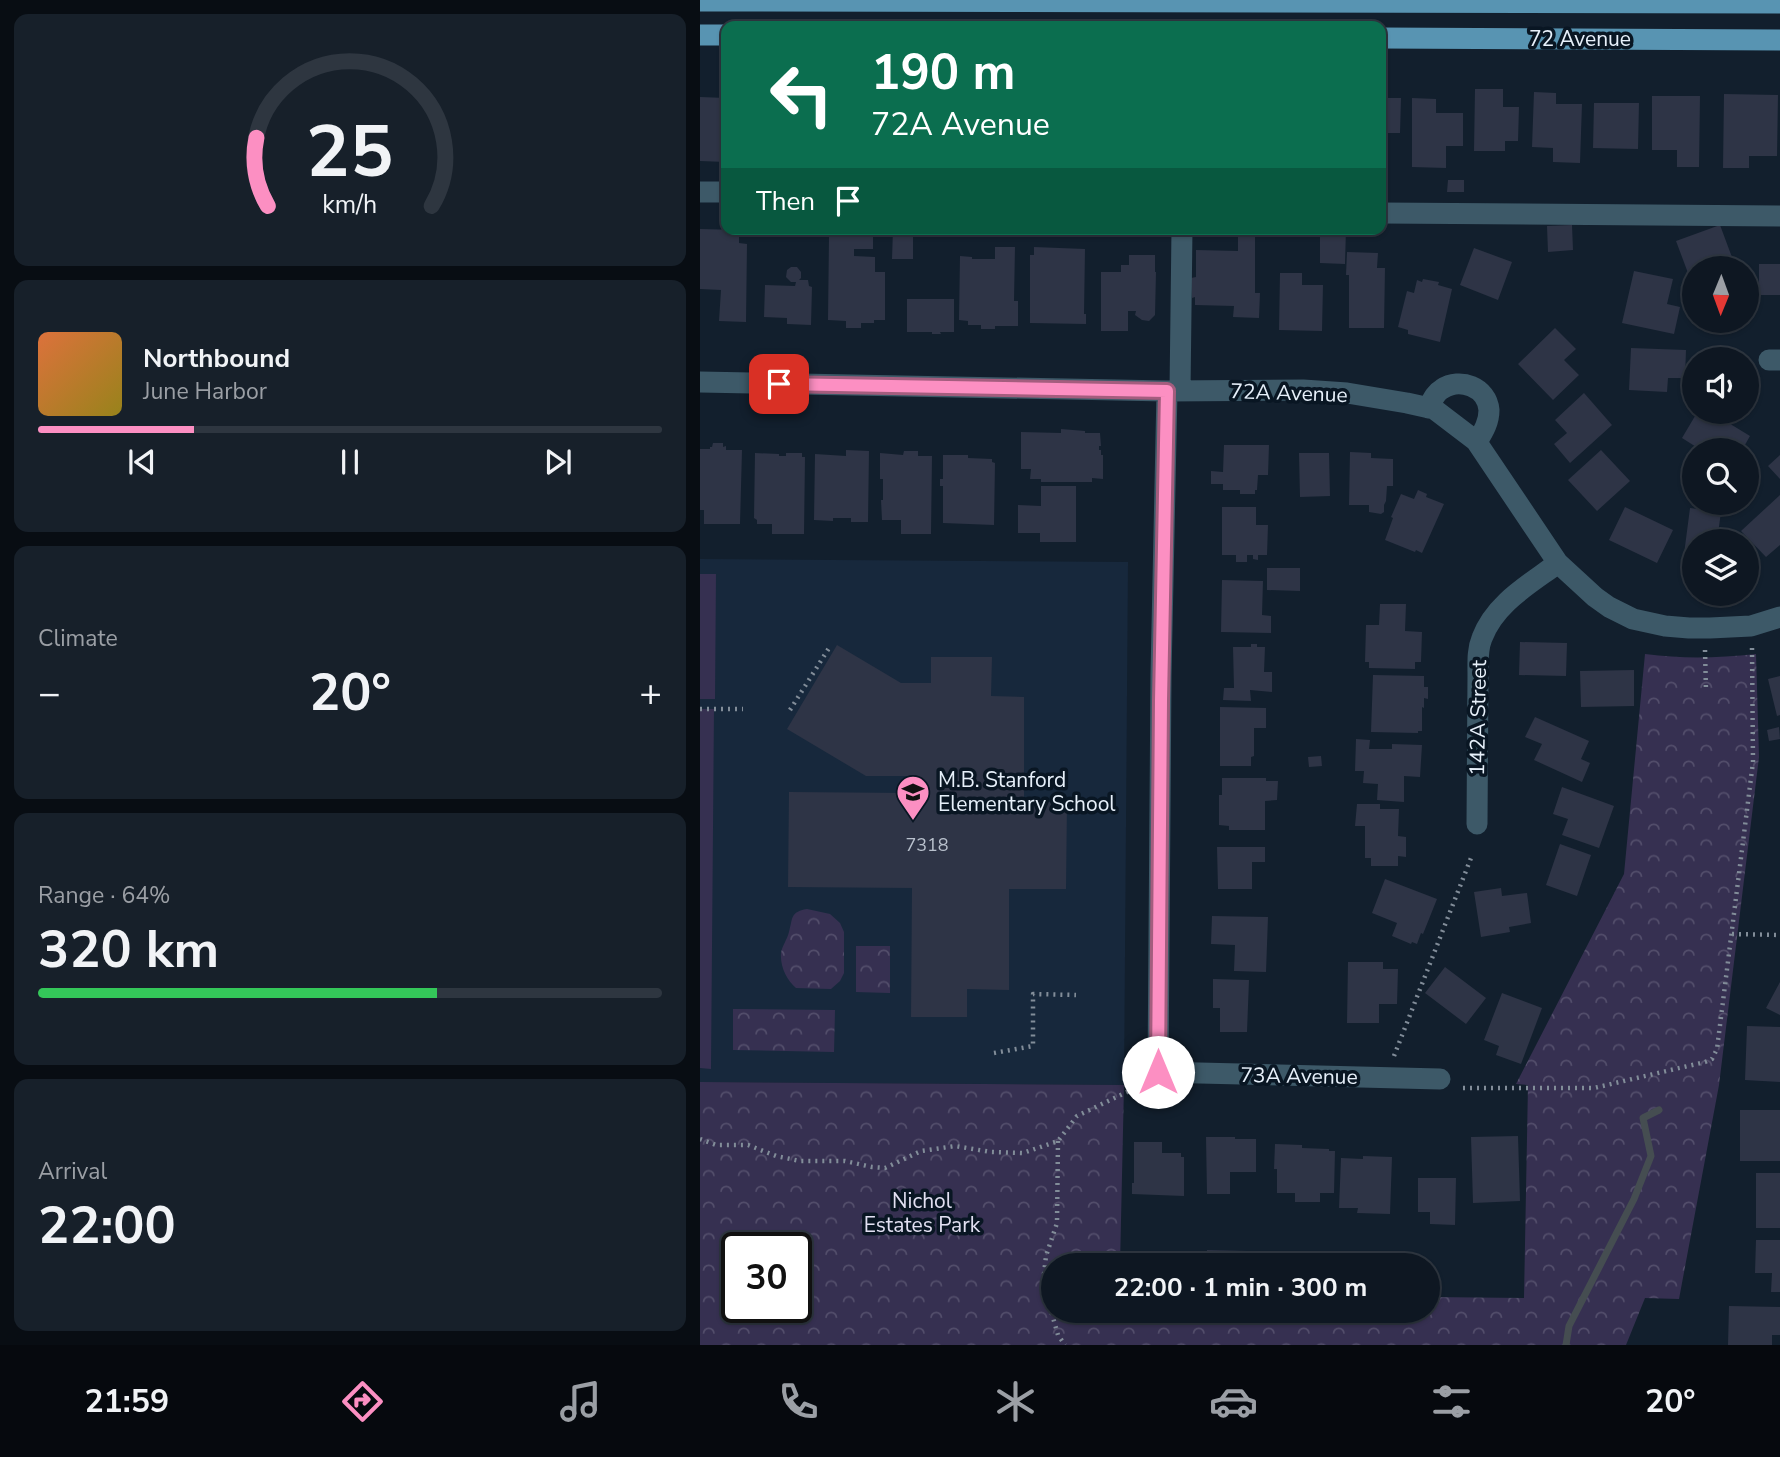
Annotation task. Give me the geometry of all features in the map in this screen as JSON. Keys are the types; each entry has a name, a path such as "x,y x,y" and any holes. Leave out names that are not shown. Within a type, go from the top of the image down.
{"main road":[{"name":"72 Avenue","path":"700,1 1780,3"},
{"path":"700,35 721,35"},
{"name":"72 Avenue","path":"1386,38 1780,40"}],"street":[{"path":"700,192 721,192"},
{"path":"1386,214 1780,216"},
{"path":"1151,1075 1173,391 1182,235"},
{"name":"72A Avenue","path":"700,382 1173,391 1303,390 1348,393 1434,409 1477,442 1558,563 1609,607 1633,619 1665,626 1751,626 1780,617"},
{"path":"1429,408 1440,390 1457,383 1466,383 1482,393 1489,408 1487,426 1477,442"},
{"name":"142A Street","path":"1477,824 1478,652 1481,639 1494,614 1503,605 1558,563"},
{"name":"73A Avenue","path":"1151,1075 1440,1079"}],"path":[{"path":"1462,1088 1594,1088 1712,1059 1717,1049 1753,762 1752,643"},
{"path":"1705,646 1706,691"},
{"path":"790,710 829,648"},
{"path":"700,709 743,709"},
{"path":"1390,1065 1471,858"},
{"path":"1732,934 1780,936"},
{"path":"994,1053 1034,1046 1033,994 1076,995"},
{"path":"1065,1345 1058,1335 1043,1283 1046,1256 1057,1223 1058,1142 1077,1116 1129,1091 1151,1075"},
{"path":"700,1139 716,1144 748,1145 776,1156 800,1161 845,1161 885,1168 921,1151 955,1146 991,1153 1023,1153 1058,1142"}],"shaded area":[{"name":"M.B. Stanford Elementary School","path":"700,559 1128,562 1124,1085 700,1082"}],"green space":[{"path":"700,574 716,574 715,699 700,699"},
{"name":"Nichol Estates Park","path":"1645,654 1700,657 1756,654 1759,757 1719,1085 1679,1299 1645,1298 1626,1345 700,1345 700,1082 1124,1085 1120,1253 1041,1253 1041,1323 1440,1323 1440,1297 1524,1298 1528,1085 1516,1084 1624,874"},
{"path":"700,709 714,709 711,1069 700,1068"},
{"path":"807,909 830,914 840,923 844,932 844,973 831,989 796,988 783,968 781,953 793,916"},
{"path":"856,946 890,946 890,993 856,992"},
{"path":"733,1009 835,1010 834,1052 733,1050"}],"building":[{"path":"1475,89 1503,89 1503,107 1519,107 1518,141 1505,141 1505,151 1474,151"},
{"path":"1534,92 1556,93 1556,104 1582,104 1580,163 1553,162 1553,148 1532,147"},
{"path":"1724,94 1778,95 1777,156 1749,156 1749,168 1723,168"},
{"path":"1652,96 1700,96 1699,167 1677,167 1677,150 1652,150"},
{"path":"700,97 721,98 721,162 700,161"},
{"path":"1386,98 1401,98 1400,133 1386,133"},
{"path":"1412,98 1436,99 1436,113 1463,113 1463,146 1446,146 1446,168 1412,167"},
{"path":"1594,103 1639,103 1638,149 1593,148"},
{"path":"1448,180 1464,180 1464,192 1447,192"},
{"path":"1572,225 1573,250 1548,252 1547,226"},
{"path":"1720,225 1732,256 1682,257 1676,241"},
{"path":"700,229 721,230 721,235 739,235 739,243 747,244 746,322 719,321 721,290 700,289"},
{"path":"873,235 873,249 854,249 854,256 875,257 875,272 885,272 885,320 861,323 861,328 846,328 846,321 828,320 829,236"},
{"path":"893,235 913,235 913,259 892,259"},
{"path":"1320,235 1346,235 1345,264 1320,263"},
{"path":"1238,236 1255,237 1255,293 1260,293 1259,318 1233,317 1234,306 1195,305 1195,297 1192,298 1191,278 1196,277 1196,250 1238,251"},
{"path":"995,247 1015,247 1014,301 1018,301 1018,326 981,329 981,325 968,325 968,321 959,320 960,256 995,259"},
{"path":"1034,247 1085,249 1086,324 1030,323 1030,255 1034,255"},
{"path":"1474,248 1512,262 1498,300 1460,285"},
{"path":"1347,252 1378,253 1377,268 1385,268 1384,328 1349,328"},
{"path":"1129,255 1155,255 1155,315 1149,321 1142,320 1135,315 1136,311 1128,311 1128,331 1101,331 1101,272 1121,272 1121,265 1129,265"},
{"path":"1759,264 1780,264 1780,295 1759,295"},
{"path":"797,267 801,272 799,280 808,280 809,286 812,287 811,325 787,324 787,318 764,317 765,285 795,286 796,282 791,282 786,277 787,270"},
{"path":"1634,271 1673,279 1667,304 1680,307 1674,334 1622,323"},
{"path":"1280,273 1302,273 1302,285 1323,285 1322,331 1279,330"},
{"path":"1423,279 1439,282 1438,285 1452,289 1440,342 1408,334 1408,330 1398,327 1407,291 1414,293 1417,280 1422,282"},
{"path":"907,299 954,299 954,332 907,332"},
{"path":"1555,328 1576,349 1564,360 1579,375 1553,400 1518,364"},
{"path":"1631,348 1682,350 1682,378 1668,378 1667,392 1629,390"},
{"path":"1584,393 1612,425 1570,463 1554,444 1567,433 1555,420"},
{"path":"1690,424 1730,424 1750,436 1749,438 1682,438"},
{"path":"1061,429 1100,433 1099,450 1103,455 1103,479 1092,478 1092,482 1041,482 1041,479 1030,479 1031,469 1021,469 1021,432 1061,433"},
{"path":"713,443 723,443 726,450 742,450 740,524 704,524 704,510 700,510 700,449 710,449"},
{"path":"1224,445 1269,445 1268,475 1258,475 1255,494 1240,494 1240,490 1223,490 1223,484 1211,484 1211,471 1223,472"},
{"path":"846,450 869,451 868,522 851,522 851,518 814,520 815,454 846,456"},
{"path":"1601,450 1630,481 1597,511 1568,480"},
{"path":"904,451 918,451 918,456 932,456 931,534 901,534 901,520 882,520 883,479 880,479 880,453 903,455"},
{"path":"1350,452 1371,453 1371,458 1393,459 1393,486 1387,486 1384,512 1381,514 1369,512 1369,505 1349,505"},
{"path":"755,453 786,456 786,453 802,453 802,457 805,457 804,534 772,534 772,524 757,524 754,518"},
{"path":"1299,453 1329,453 1330,496 1300,497"},
{"path":"943,455 968,455 968,458 992,459 995,463 994,525 943,523 943,486 940,486 940,479 943,479"},
{"path":"1780,455 1780,479 1768,466"},
{"path":"1041,486 1076,486 1076,542 1040,542 1040,533 1018,533 1018,505 1041,506"},
{"path":"1418,490 1427,494 1426,497 1444,504 1422,553 1385,540 1401,494 1414,499"},
{"path":"1780,495 1780,545 1766,557 1759,550 1759,529 1743,529"},
{"path":"1222,507 1256,507 1256,525 1268,525 1267,555 1258,555 1258,560 1253,559 1253,555 1247,555 1247,562 1236,562 1236,555 1222,555"},
{"path":"1625,507 1673,530 1657,563 1609,540"},
{"path":"1689,515 1721,515 1719,529 1687,529"},
{"path":"1267,568 1300,568 1300,591 1267,590"},
{"path":"1222,580 1263,581 1262,615 1271,616 1271,633 1221,632"},
{"path":"1380,604 1406,604 1405,631 1422,632 1421,662 1415,662 1415,669 1369,668 1369,662 1365,662 1366,625 1379,625"},
{"path":"1520,642 1567,643 1566,676 1519,675"},
{"path":"1251,644 1265,647 1264,672 1272,672 1272,692 1250,690 1251,701 1223,700 1224,688 1234,688 1233,647 1251,647"},
{"path":"837,645 901,683 931,683 931,657 992,657 991,696 1024,697 1024,802 1067,802 1066,889 1009,889 1009,990 967,989 967,1017 911,1017 912,888 788,887 789,792 909,793 909,776 866,776 787,729"},
{"path":"1634,670 1634,706 1581,707 1580,671"},
{"path":"1373,675 1424,676 1428,699 1424,698 1424,708 1422,707 1422,731 1371,732"},
{"path":"1780,676 1780,715 1777,716 1768,679"},
{"path":"1220,707 1266,708 1266,728 1254,728 1254,756 1251,757 1251,766 1220,766"},
{"path":"1535,717 1589,741 1581,759 1590,763 1582,782 1534,760 1542,744 1525,737"},
{"path":"1779,727 1780,739 1769,741 1767,730"},
{"path":"1356,739 1370,740 1369,749 1392,749 1392,744 1422,745 1420,777 1404,776 1404,802 1377,800 1378,784 1363,783 1364,771 1355,771"},
{"path":"1321,756 1322,766 1309,767 1308,757"},
{"path":"1222,778 1266,778 1266,781 1278,781 1277,800 1265,801 1265,830 1229,830 1229,826 1219,825"},
{"path":"1562,787 1614,806 1599,848 1562,835 1568,819 1553,814"},
{"path":"1357,804 1380,804 1380,809 1399,809 1398,836 1406,837 1406,857 1398,856 1398,866 1371,866 1371,858 1365,858 1365,826 1355,826"},
{"path":"1560,844 1591,855 1577,896 1546,885"},
{"path":"1217,847 1265,847 1265,862 1252,862 1252,889 1218,889"},
{"path":"1385,879 1437,899 1417,944 1392,936 1397,923 1372,913"},
{"path":"1501,888 1502,896 1527,893 1531,923 1509,927 1510,932 1481,937 1474,892"},
{"path":"1212,916 1268,917 1266,972 1234,971 1235,945 1211,944"},
{"path":"1348,962 1383,962 1383,969 1398,969 1397,1004 1379,1004 1379,1023 1347,1023"},
{"path":"1445,967 1486,998 1466,1024 1425,993"},
{"path":"1213,979 1249,980 1247,1032 1220,1032 1220,1008 1213,1008"},
{"path":"1780,982 1780,1015 1766,1008"},
{"path":"1502,993 1542,1008 1521,1064 1496,1055 1499,1046 1484,1040"},
{"path":"1747,1026 1780,1027 1780,1082 1745,1080"},
{"path":"1740,1110 1780,1110 1780,1161 1740,1161"},
{"path":"1518,1136 1520,1201 1473,1203 1471,1137"},
{"path":"1206,1137 1256,1139 1256,1172 1230,1172 1230,1194 1207,1194"},
{"path":"1134,1142 1162,1142 1162,1153 1181,1153 1181,1157 1184,1157 1184,1196 1132,1194"},
{"path":"1275,1144 1302,1145 1302,1148 1335,1151 1334,1193 1320,1193 1320,1202 1295,1202 1295,1193 1277,1193"},
{"path":"1363,1156 1392,1157 1390,1214 1357,1213 1358,1208 1339,1208 1341,1158 1363,1159"},
{"path":"1756,1173 1780,1173 1780,1228 1756,1228"},
{"path":"1418,1178 1456,1178 1455,1225 1430,1224 1430,1212 1418,1212"},
{"path":"1756,1240 1780,1240 1780,1292 1771,1292 1772,1273 1755,1273"},
{"path":"1207,1250 1248,1251 1248,1253 1207,1253"},
{"path":"1729,1306 1780,1307 1780,1335 1772,1335 1772,1345 1728,1345"}],"waterway":[{"path":"1566,1345 1569,1326 1634,1199 1651,1156 1643,1118 1659,1110"}],"place":[{"name":"M.B. Stanford Elementary School","path":"913,822"}],"route":[{"path":"779,384 1167,391 1158,1072"}]}
